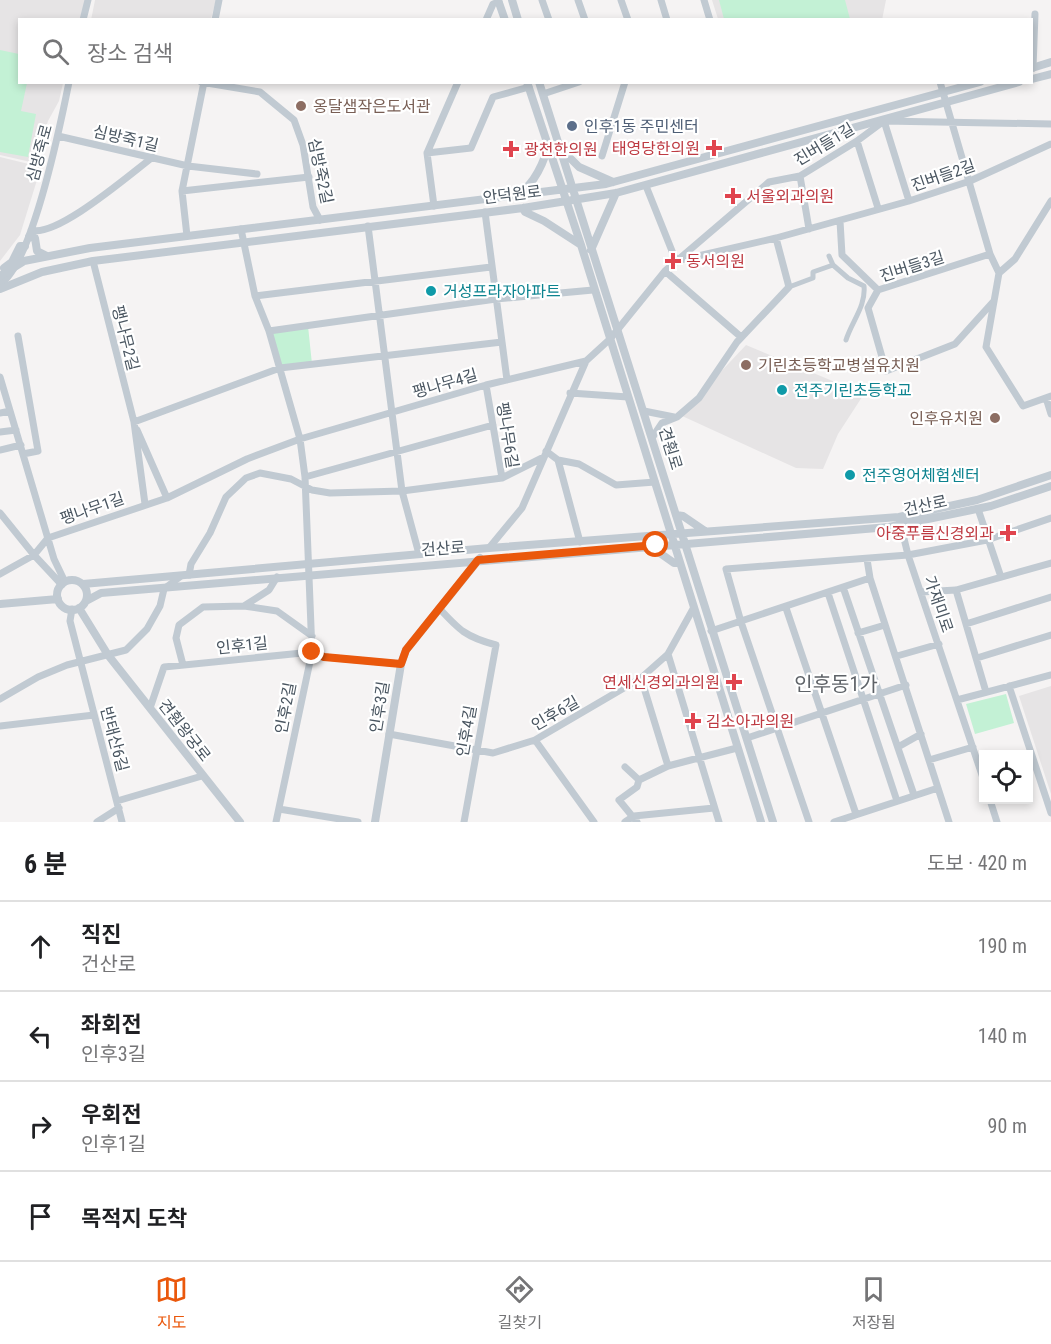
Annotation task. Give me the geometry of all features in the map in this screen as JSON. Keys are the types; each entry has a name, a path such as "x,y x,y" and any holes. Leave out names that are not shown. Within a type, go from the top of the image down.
{"street":[{"path":"84,18 88,0"},
{"path":"215,18 219,0"},
{"path":"512,0 517,18"},
{"path":"542,0 548,18"},
{"path":"578,0 584,18"},
{"path":"621,0 627,18"},
{"path":"661,0 667,18"},
{"path":"704,0 709,18"},
{"path":"487,18 493,4 499,1 504,18"},
{"path":"1033,50 1035,14"},
{"path":"1033,68 1051,63"},
{"path":"1033,79 1051,74"},
{"name":"심방죽로","path":"0,284 8,280 30,233 58,136 69,84"},
{"name":"심방죽2길","path":"188,166 203,84"},
{"name":"심방죽2길","path":"209,84 260,92 294,120 309,177 313,207 320,220"},
{"path":"434,207 427,153 457,84"},
{"name":"견훤로","path":"540,84 561,153 593,290 655,482 677,533 685,543 773,822"},
{"path":"543,94 569,84"},
{"path":"603,156 624,84"},
{"path":"941,84 990,255 999,273"},
{"name":"안덕원로","path":"0,274 17,264 47,256 613,182 973,84"},
{"name":"안덕원로","path":"0,289 42,272 93,261 522,208 616,193 1012,84"},
{"name":"견훤로","path":"427,153 471,148 493,97 528,85 568,189"},
{"path":"909,201 884,121 1051,124"},
{"name":"진버들1길","path":"610,339 665,271 769,182 800,176 857,141 884,121"},
{"name":"심방죽1길","path":"58,136 188,166 257,174"},
{"path":"519,196 519,192 531,182 545,157 548,141"},
{"path":"857,141 878,208"},
{"name":"진버들2길","path":"676,261 776,238 909,201 970,181 1051,144"},
{"path":"561,153 565,153 579,167 613,182"},
{"path":"30,233 63,223 153,157"},
{"path":"187,236 182,191 188,166"},
{"path":"800,176 810,229"},
{"path":"182,191 309,177"},
{"path":"646,186 676,261"},
{"path":"591,250 616,193"},
{"name":"견훤로","path":"571,201 591,250 618,329 676,515 675,544 693,609 761,822"},
{"path":"1051,201 1015,259 999,273 986,347 1023,406 1049,397 1051,414"},
{"path":"522,208 581,245"},
{"path":"485,212 507,380"},
{"path":"840,221 842,255 878,290"},
{"name":"팽나무4길","path":"368,226 402,491 419,554"},
{"name":"인후2길","path":"241,229 255,296 269,331 300,439 305,477 312,652 276,822"},
{"path":"30,233 35,238 37,251 47,256"},
{"path":"776,238 789,287"},
{"path":"0,274 12,261 20,246 25,246"},
{"name":"진버들3길","path":"990,255 878,290 868,308 886,371 955,344 993,302"},
{"path":"830,256 833,265 848,278 864,286 865,298 846,340"},
{"name":"팽나무2길","path":"93,261 134,422 146,504"},
{"path":"665,271 741,337 789,287 813,278 813,272 816,270 833,265"},
{"path":"255,296 376,283 491,267"},
{"path":"269,331 496,300 593,290"},
{"path":"18,336 38,451 23,454"},
{"name":"견훤로","path":"662,419 677,417 699,398 741,337"},
{"name":"팽나무6길","path":"489,548 522,508 570,393 586,361 610,339"},
{"name":"팽나무4길","path":"134,422 280,368 502,342"},
{"name":"팽나무6길","path":"507,380 586,361"},
{"name":"팽나무1길","path":"0,379 3,398 16,429 48,538 167,498"},
{"name":"팽나무4길","path":"167,498 247,459 300,439 507,380"},
{"name":"팽나무6길","path":"486,385 502,478 545,454"},
{"path":"570,393 628,397"},
{"path":"0,413 10,411"},
{"path":"644,411 662,419 652,438"},
{"name":"팽나무2길","path":"134,422 167,498"},
{"path":"305,477 493,425"},
{"path":"0,432 16,429"},
{"path":"0,450 21,445"},
{"path":"545,454 558,460 580,542"},
{"name":"견훤로","path":"558,460 579,464 616,485 655,482"},
{"path":"0,699 38,677 126,650 147,629 160,606 164,589 185,575 210,533 226,497 246,478 269,474 330,493 402,491 502,478"},
{"name":"건산로","path":"64,583 74,580 82,584 677,533 900,521 977,500 1051,475"},
{"name":"건산로","path":"79,606 101,593 675,544 900,521 978,509 1051,486"},
{"path":"978,509 1001,577"},
{"path":"0,513 8,520 34,555 64,583"},
{"path":"676,515 682,515 705,531"},
{"path":"809,822 741,622 726,569 908,555 987,540 1051,518"},
{"path":"0,525 8,520"},
{"name":"가재미로","path":"900,521 908,555 979,767"},
{"path":"0,574 34,555 48,538"},
{"path":"48,538 64,583 58,599"},
{"path":"656,545 657,551 674,562 680,562"},
{"name":"인후3길","path":"375,822 401,664 406,650 489,548"},
{"path":"867,559 870,578 949,822"},
{"path":"921,592 956,591 1051,562"},
{"path":"243,606 269,591 278,578"},
{"path":"711,631 786,608 870,578"},
{"path":"58,599 63,606 79,606 87,592 82,584"},
{"path":"843,588 914,795"},
{"path":"956,591 987,692"},
{"path":"828,593 897,801"},
{"path":"966,624 1051,597"},
{"path":"0,604 58,599"},
{"name":"견훤왕궁로","path":"79,606 108,655 240,822"},
{"name":"반태산6길","path":"79,606 70,621 122,822"},
{"path":"183,665 176,638 179,625 203,607 243,606 277,612 312,636"},
{"name":"인후4길","path":"439,608 460,632 473,639 496,645 464,822"},
{"path":"786,608 856,814"},
{"name":"인후6길","path":"389,734 493,753 535,740 641,678 668,654 693,609"},
{"path":"858,633 886,628"},
{"path":"977,658 1051,635"},
{"path":"897,656 939,644"},
{"name":"인후1길","path":"150,708 164,667 312,652 324,657 401,664"},
{"path":"668,654 719,822"},
{"path":"957,700 1051,675"},
{"path":"641,678 668,766"},
{"path":"747,738 906,685"},
{"path":"1010,686 1051,813"},
{"path":"0,726 94,715"},
{"path":"898,747 921,734"},
{"path":"535,740 594,822"},
{"path":"929,760 972,747"},
{"path":"636,819 619,800 637,787 639,780 668,766 737,748"},
{"path":"626,767 639,780"},
{"path":"97,822 118,805 202,776"},
{"path":"834,822 938,788"},
{"path":"991,804 997,822"},
{"path":"625,822 714,808"},
{"path":"279,809 358,822"}],"shaded area":[{"path":"0,0 85,0 81,18 18,18 18,84 63,84 59,101 48,121 35,163 0,155"},
{"path":"95,0 216,0 211,18 91,18"},
{"path":"712,0 886,0 882,18 718,18"},
{"path":"0,157 41,167 20,235 0,261"},
{"path":"746,345 864,394 838,434 823,469 796,468 680,415"},
{"path":"1051,686 1051,794 1019,696"}],"green space":[{"path":"719,0 845,0 850,18 724,18"},
{"path":"0,50 18,54 18,84 27,84 21,111 36,114 28,157 0,152"},
{"path":"308,326 312,364 279,367 269,331"},
{"path":"1006,694 1014,723 975,734 966,704"}],"place":[{"name":"옹달샘작은도서관","path":"301,106"},
{"name":"인후1동 주민센터","path":"572,126"},
{"name":"태영당한의원","path":"714,148"},
{"name":"광천한의원","path":"511,149"},
{"name":"서울외과의원","path":"733,196"},
{"name":"동서의원","path":"673,261"},
{"name":"거성프라자아파트","path":"431,291"},
{"name":"기린초등학교병설유치원","path":"746,365"},
{"name":"전주기린초등학교","path":"782,390"},
{"name":"인후유치원","path":"995,418"},
{"name":"전주영어체험센터","path":"850,475"},
{"name":"아중푸름신경외과","path":"1008,533"},
{"name":"연세신경외과의원","path":"734,682"},
{"name":"김소아과의원","path":"693,721"}],"district":[{"name":"인후동1가","path":"836,684"}],"route":[{"path":"312,652 324,657 401,664 406,650 478,560 656,545"}]}
